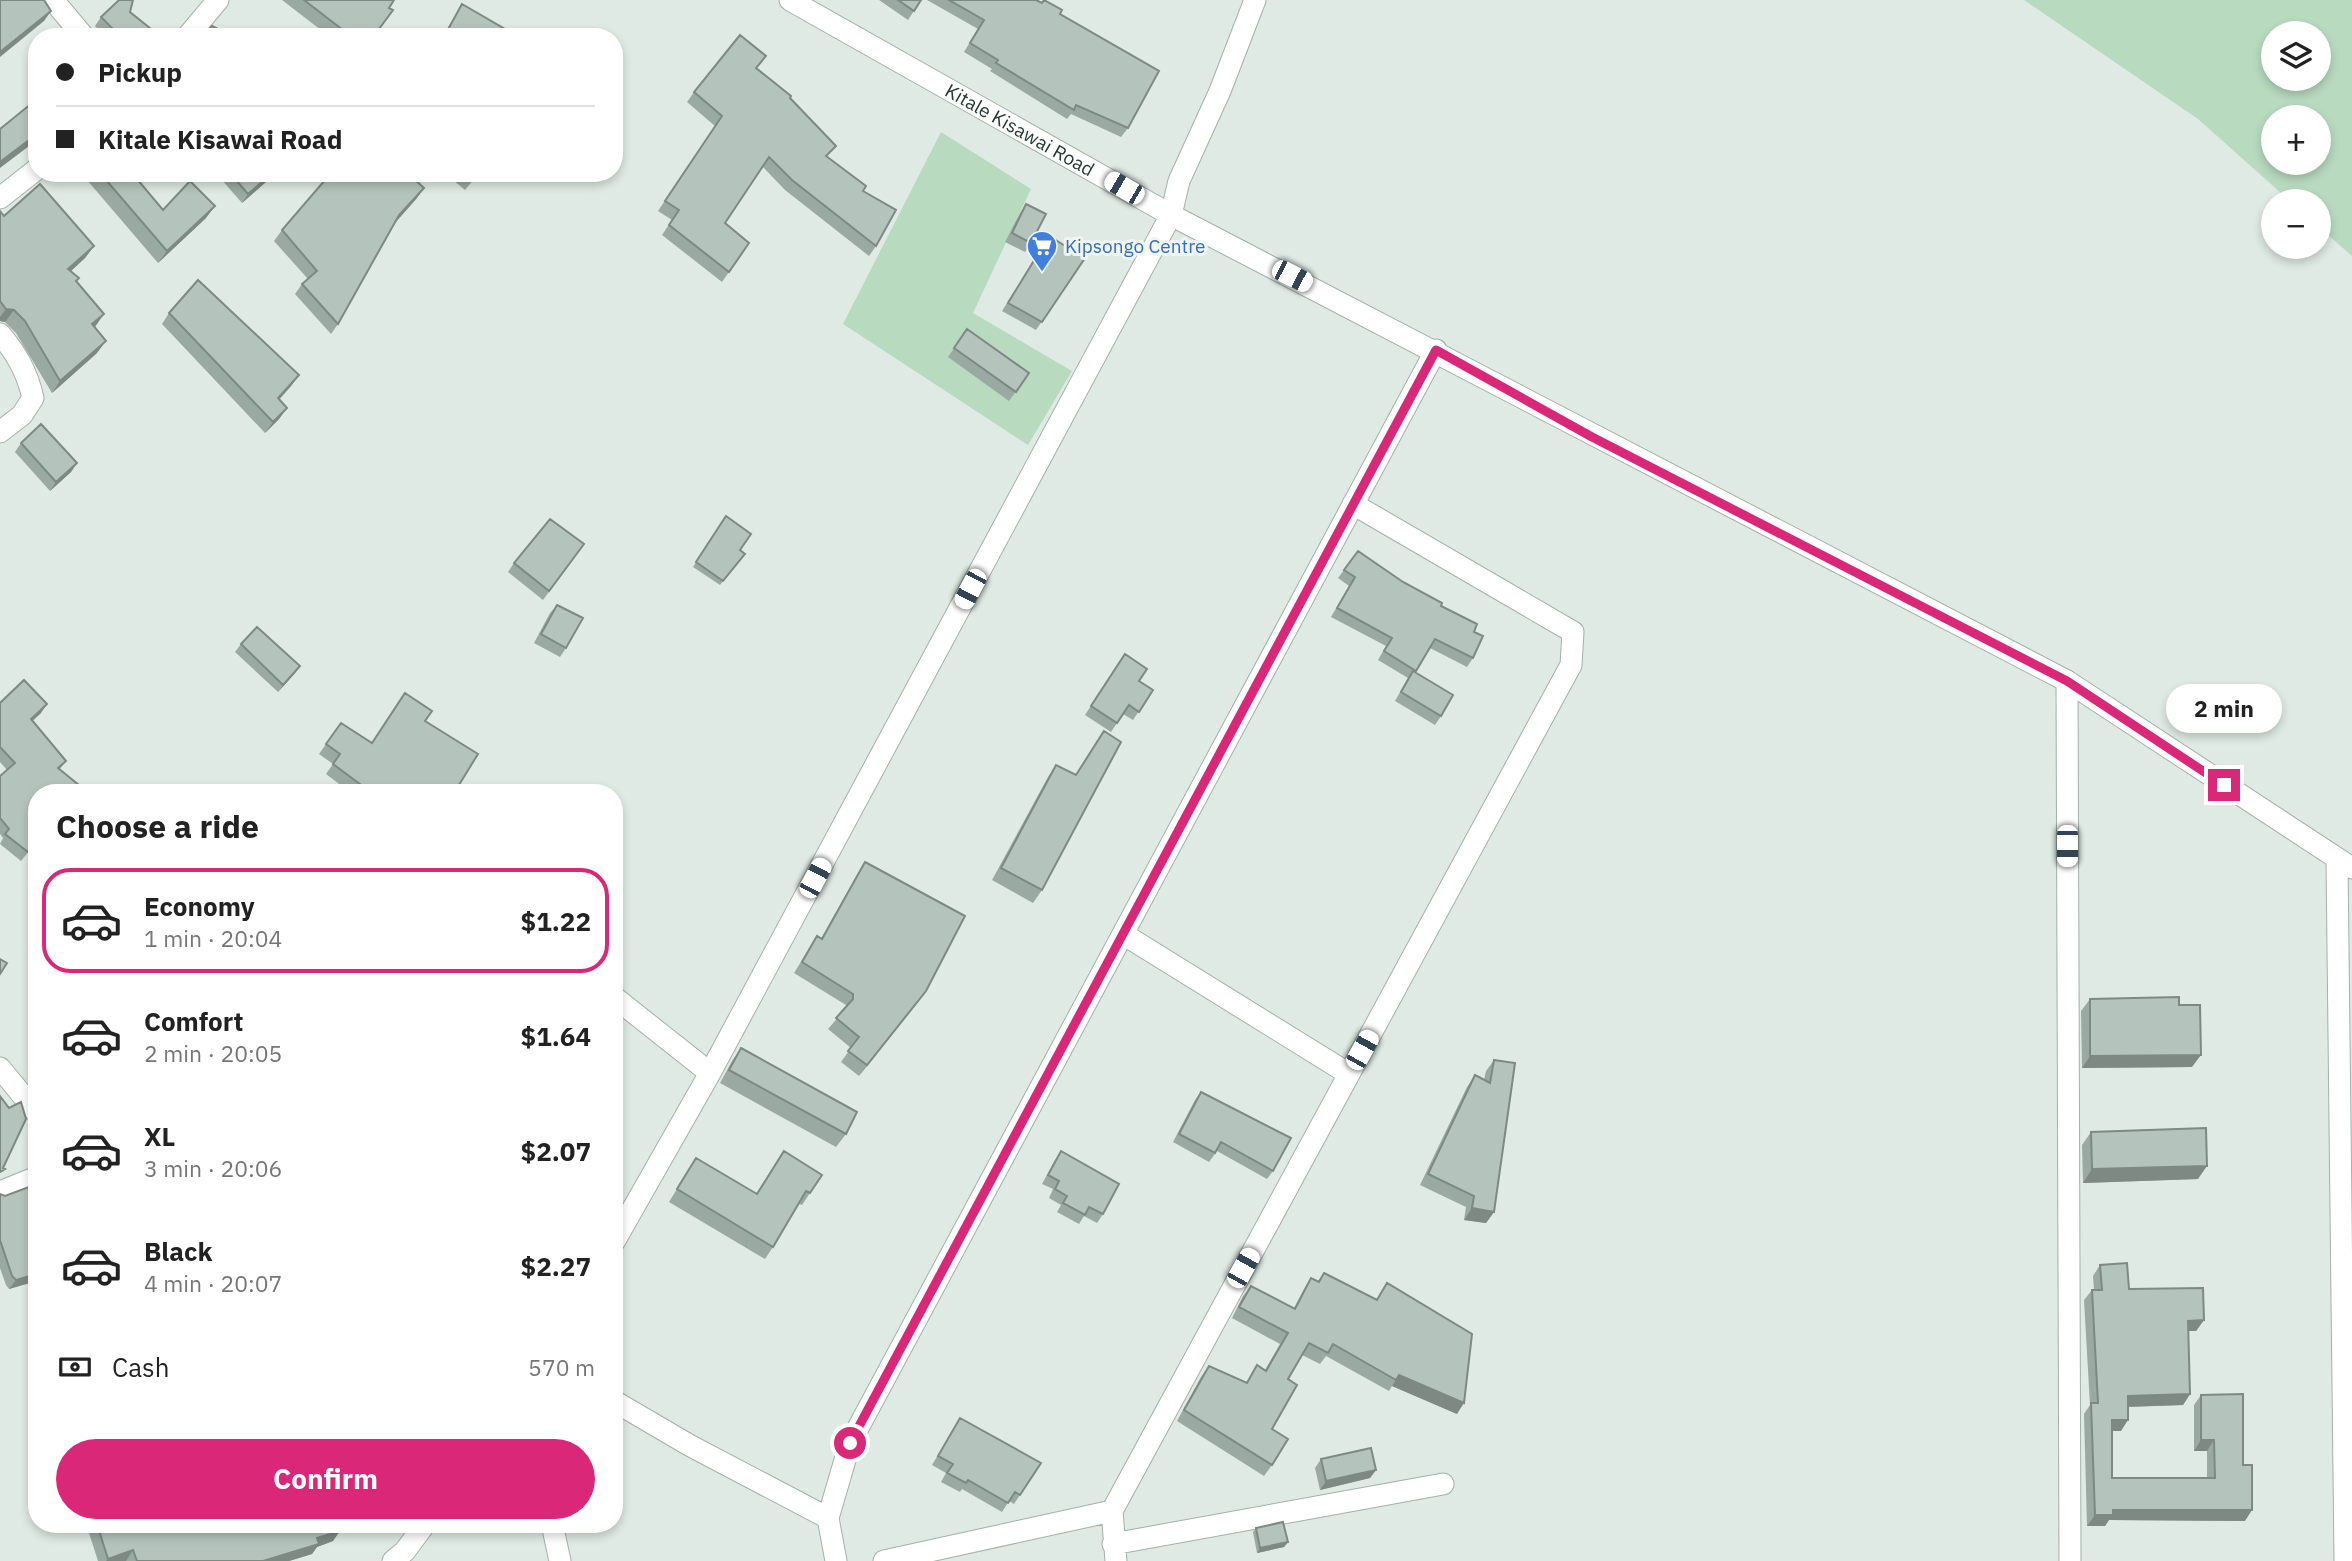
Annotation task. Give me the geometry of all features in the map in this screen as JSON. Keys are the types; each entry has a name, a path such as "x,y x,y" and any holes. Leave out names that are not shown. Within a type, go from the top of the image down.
{"street":[{"path":"53,0 76,28"},
{"path":"195,28 218,0"},
{"name":"Kitale Kisawai Road","path":"790,0 1171,215 1436,350 1592,437 2067,681 2344,864"},
{"path":"623,1226 710,1073 1171,215 1179,181 1220,91 1255,0"},
{"path":"0,198 28,176"},
{"path":"0,334 17,353 29,379 33,398 22,415 0,432"},
{"path":"836,1561 828,1518 850,1443 1436,350"},
{"path":"1353,504 1573,632 1571,665 1112,1511 1114,1553 1443,1484"},
{"path":"2067,681 2070,1561"},
{"path":"2344,864 2345,1561"},
{"path":"1123,934 1349,1074"},
{"path":"623,1004 710,1073"},
{"path":"0,1068 28,1102"},
{"path":"0,1192 28,1181"},
{"path":"623,1406 689,1445 828,1518"},
{"path":"884,1561 1112,1511"},
{"path":"393,1561 405,1551 418,1533"},
{"path":"554,1533 560,1561"}],"green space":[{"path":"2024,0 2352,0 2352,256 2331,238 2331,189 2277,189 2198,119"},
{"path":"941,132 1031,189 973,313 1072,371 1028,445 843,324"}],"building":[{"path":"0,0 44,0 51,11 0,52"},
{"path":"119,0 133,0 130,12 150,28 112,28 101,17"},
{"path":"304,0 394,0 389,8 393,10 380,28 340,28"},
{"path":"898,0 921,0 914,11"},
{"path":"949,0 1036,0 1042,3 1044,0 1062,10 1060,14 1159,71 1128,128 1076,105 1074,110 996,63 998,60 970,43 984,20"},
{"path":"462,4 503,28 449,28"},
{"path":"740,35 766,56 756,68 791,96 836,146 826,156 866,186 863,191 896,210 876,246 792,180 769,157 725,223 749,243 729,272 669,225 679,210 665,201 722,116 694,92"},
{"path":"28,106 28,141 0,162 0,129"},
{"path":"108,182 140,182 163,210 191,182 215,206 167,251"},
{"path":"238,182 262,182 248,194"},
{"path":"323,182 418,182 424,188 399,215 338,324 302,284 317,271 282,230"},
{"path":"40,184 94,246 68,269 79,278 76,281 104,314 92,324 106,341 60,381 25,321 14,310 6,309 0,301 0,211 4,216"},
{"path":"1026,204 1046,214 1031,243 1012,233"},
{"path":"1049,236 1085,258 1042,322 1008,303"},
{"path":"198,280 299,375 278,398 287,408 273,422 169,313"},
{"path":"967,329 1029,373 1016,392 954,348"},
{"path":"41,424 77,463 56,482 21,443"},
{"path":"726,516 751,534 740,550 745,554 723,581 696,562"},
{"path":"550,519 584,544 549,591 514,563"},
{"path":"1358,551 1403,582 1442,603 1441,606 1477,624 1474,632 1483,636 1473,658 1435,639 1416,671 1384,651 1392,638 1337,608 1355,577 1344,570"},
{"path":"557,605 583,618 566,648 541,634"},
{"path":"257,627 300,666 283,685 241,644"},
{"path":"1125,654 1147,669 1139,681 1153,690 1139,712 1129,705 1117,723 1091,706"},
{"path":"1413,671 1453,695 1441,716 1401,692"},
{"path":"24,680 47,704 31,719 66,761 58,768 78,784 28,784 28,852 5,834 9,829 0,818 0,776 15,763 0,747 0,703"},
{"path":"405,693 432,711 425,721 478,754 460,784 360,784 333,764 340,754 326,744 341,723 372,743"},
{"path":"1104,731 1121,742 1042,890 1001,868 1056,765 1076,775"},
{"path":"865,862 965,916 926,991 867,1065 848,1051 859,1037 836,1018 853,999 853,994 802,962 817,936 822,939"},
{"path":"0,959 7,963 0,974"},
{"path":"2179,997 2179,1005 2200,1005 2201,1055 2090,1056 2090,999"},
{"path":"741,1048 857,1112 846,1134 729,1070"},
{"path":"1494,1060 1515,1063 1494,1212 1472,1208 1474,1196 1428,1174 1475,1075 1490,1083"},
{"path":"1201,1092 1291,1138 1273,1171 1221,1142 1215,1153 1179,1134"},
{"path":"0,1096 9,1108 21,1102 26,1119 3,1168 5,1169 0,1172"},
{"path":"2206,1128 2207,1166 2092,1169 2091,1132"},
{"path":"784,1151 822,1175 810,1193 806,1191 773,1247 677,1189 696,1158 757,1194"},
{"path":"1061,1151 1119,1184 1103,1214 1089,1207 1085,1215 1063,1203 1067,1196 1055,1189 1059,1181 1048,1175"},
{"path":"28,1187 28,1277 16,1280 12,1276 0,1240 0,1194 5,1196"},
{"path":"2127,1263 2129,1289 2203,1288 2204,1320 2188,1321 2190,1394 2128,1396 2128,1420 2112,1420 2112,1478 2215,1478 2214,1440 2201,1440 2201,1395 2243,1394 2243,1465 2252,1465 2252,1510 2113,1510 2113,1515 2095,1515 2091,1403 2098,1403 2092,1290 2102,1290 2100,1265"},
{"path":"1324,1273 1377,1300 1387,1283 1472,1334 1464,1403 1399,1375 1396,1380 1333,1344 1328,1353 1309,1343 1288,1379 1297,1385 1272,1429 1288,1439 1272,1465 1184,1410 1209,1366 1247,1383 1257,1365 1266,1371 1288,1333 1239,1307 1251,1286 1295,1309 1311,1278 1319,1282"},
{"path":"960,1418 1041,1463 1020,1495 1015,1492 1008,1503 968,1480 966,1483 947,1473 953,1464 938,1456"},
{"path":"1371,1448 1376,1470 1326,1481 1321,1459"},
{"path":"1283,1522 1288,1542 1260,1548 1256,1528"},
{"path":"100,1533 333,1533 317,1538 319,1544 263,1561 137,1561 133,1550 108,1559"}],"place":[{"name":"Kipsongo Centre","path":"1042,273"}],"route":[{"path":"850,1443 1436,350 1592,437 2067,681 2224,785"}]}
